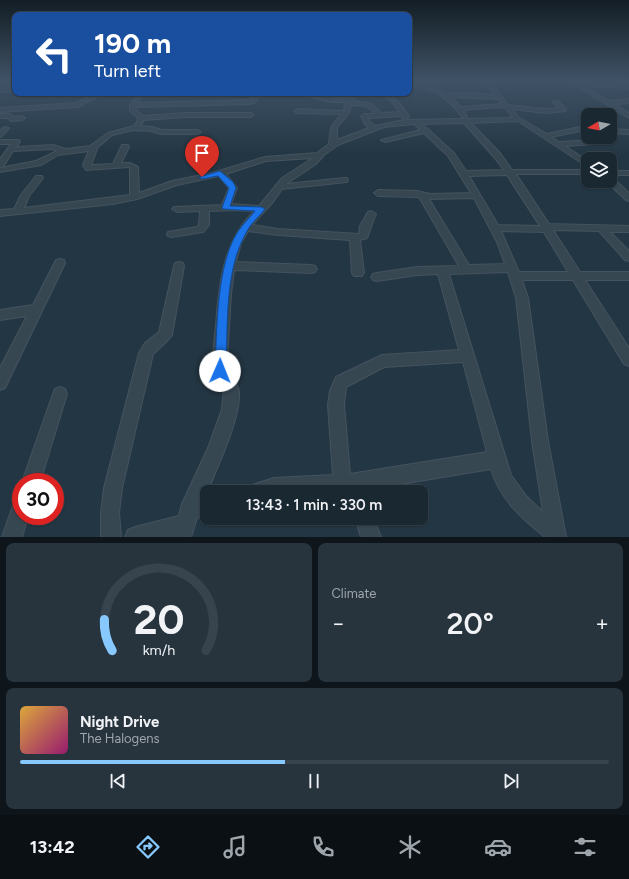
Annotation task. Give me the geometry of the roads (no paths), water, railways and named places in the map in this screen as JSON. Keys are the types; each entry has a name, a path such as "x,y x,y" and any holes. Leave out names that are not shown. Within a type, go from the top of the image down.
{"street":[{"path":"0,110 77,105"},
{"path":"133,105 133,111 141,115 140,123 133,128"},
{"path":"333,144 334,126 346,113 348,105"},
{"path":"371,105 379,115"},
{"path":"397,105 406,117 400,119 402,123"},
{"path":"456,105 467,121 510,172 578,276 629,360"},
{"path":"460,109 494,105"},
{"path":"506,105 546,111 564,110 559,105"},
{"path":"506,105 516,118 546,136 581,161"},
{"path":"611,105 629,116"},
{"path":"297,111 327,111 346,113"},
{"path":"374,128 366,123 364,117 404,114"},
{"path":"141,118 185,115 251,115"},
{"path":"0,116 10,116 11,119 22,118"},
{"path":"185,524 218,445 231,401 232,389 230,383 222,376 220,371 224,297 229,266 235,246 245,227 287,178 315,162 321,154 333,144 374,128 402,123 514,120 516,118"},
{"path":"416,122 448,151 464,174 496,228 514,272 522,298 540,441 556,535"},
{"path":"0,135 6,128"},
{"path":"0,170 38,163 52,154 94,147 110,134 133,128 152,129 161,132 198,132"},
{"path":"546,136 581,129"},
{"path":"385,140 426,131"},
{"path":"617,131 629,132"},
{"path":"0,142 16,141 0,165"},
{"path":"558,144 581,143"},
{"path":"7,153 53,147 61,148 65,151"},
{"path":"94,147 87,167 92,168 130,165 134,168 134,196"},
{"path":"116,166 125,147"},
{"path":"0,213 105,202 134,196 170,184 211,175 265,159 321,154"},
{"path":"464,174 510,172 581,172"},
{"path":"617,173 629,173"},
{"path":"211,175 230,183 233,188 226,208"},
{"path":"18,211 25,195 39,178"},
{"path":"279,187 344,180"},
{"path":"617,187 629,198"},
{"path":"378,194 422,195 430,197 477,195"},
{"path":"422,195 466,269"},
{"path":"172,234 200,230 204,225 205,208"},
{"path":"177,209 261,209"},
{"path":"245,227 278,232 363,236 365,226 371,214"},
{"path":"496,228 629,228"},
{"path":"601,228 629,258"},
{"path":"355,236 358,273"},
{"path":"0,383 60,263"},
{"path":"111,537 109,526 112,497 118,466 146,353 152,345 161,340 165,335 179,266"},
{"path":"229,266 311,269"},
{"path":"377,278 410,271 466,269 578,276 629,276"},
{"path":"442,270 503,478 515,499 556,535"},
{"path":"0,316 37,309"},
{"path":"350,485 336,405 337,391 341,382 382,361 468,356"},
{"path":"34,473 60,394"},
{"path":"355,485 498,459"},
{"path":"135,537 185,524 200,512"},
{"path":"12,537 16,525"},
{"path":"367,525 371,537"}]}
